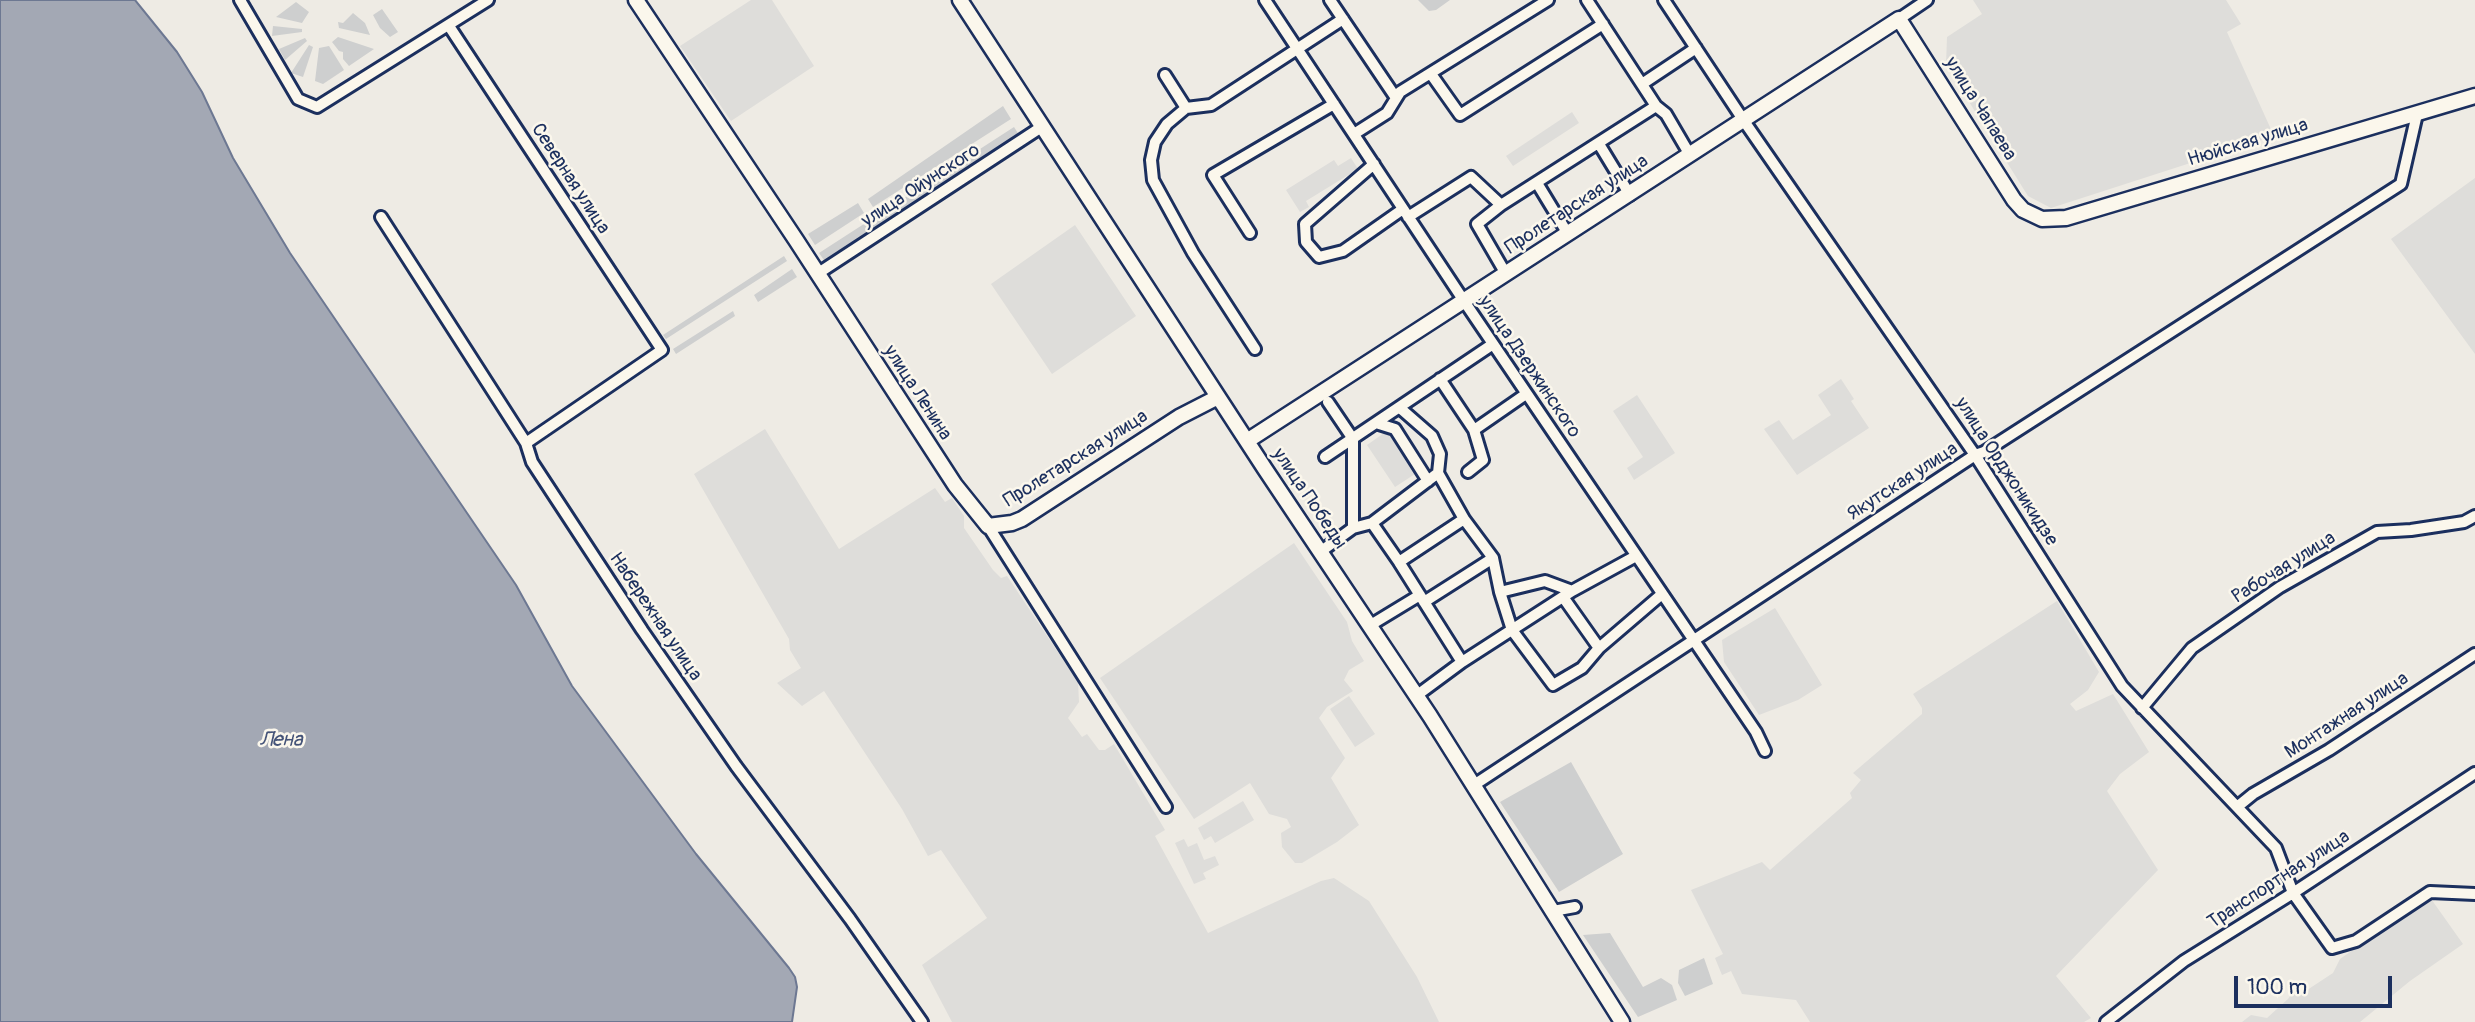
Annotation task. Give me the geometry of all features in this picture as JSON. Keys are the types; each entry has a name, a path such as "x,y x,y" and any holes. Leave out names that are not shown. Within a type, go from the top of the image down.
{"main road":[{"name":"улица Ленина","path":"635,0 955,485 988,526"},
{"name":"улица Победы","path":"960,0 1474,785 1622,1022"},
{"name":"Пролетарская улица","path":"1247,441 1899,19"},
{"name":"улица Чапаева","path":"1899,19 2014,200 2032,215"},
{"name":"Нюйская улица","path":"2032,215 2042,219 2066,218 2475,96"},
{"name":"Пролетарская улица","path":"988,526 1005,525 1022,519 1179,417 1218,397"}],"street":[{"path":"240,0 298,99 317,107 488,0"},
{"name":"улица Дзержинского","path":"1265,0 1464,301 1756,732 1765,751"},
{"path":"1330,0 1396,98"},
{"path":"1354,134 1387,113 1400,92 1548,0"},
{"path":"1602,0 1590,3 1656,106 1666,114 1690,155"},
{"name":"улица Орджоникидзе","path":"1664,0 1744,121 1975,455 2122,686 2276,848 2293,893 2332,948 2356,942 2430,892 2475,894"},
{"name":"Пролетарская улица","path":"1899,19 1927,0"},
{"path":"1255,349 1193,253 1153,180 1151,160 1155,142 1167,124 1186,108 1211,105 1343,19"},
{"path":"1432,74 1460,115 1603,24"},
{"name":"Северная улица","path":"449,26 662,350 526,443"},
{"path":"1642,84 1696,48"},
{"path":"1165,75 1186,108"},
{"path":"1250,233 1213,174 1334,104"},
{"path":"1506,274 1478,224 1501,205 1656,106"},
{"name":"Якутская улица","path":"1474,785 1975,455 1984,452 2402,184 2417,114"},
{"name":"улица Ойунского","path":"817,274 1043,126"},
{"path":"1599,144 1630,194"},
{"path":"1374,164 1305,224 1306,243 1320,257 1343,251 1471,177 1501,205"},
{"path":"1536,183 1568,234"},
{"name":"Набережная улица","path":"381,217 526,443 532,462 650,641 922,1022"},
{"path":"1325,457 1493,344"},
{"path":"1440,379 1474,430 1483,460 1468,472"},
{"path":"1474,430 1527,394"},
{"path":"1328,402 1353,439 1353,528"},
{"path":"1399,408 1432,436 1440,454 1438,473 1464,519 1493,558 1512,630 1553,685 1582,668 1599,648 1662,594"},
{"path":"1376,424 1395,429 1428,481"},
{"path":"1320,552 1353,528 1372,523 1438,473"},
{"name":"Рабочая улица","path":"2142,708 2192,648 2280,587 2377,532 2463,522 2475,516"},
{"path":"1399,562 1464,519"},
{"path":"1372,523 1462,662"},
{"name":"улица Ленина","path":"988,526 1166,807"},
{"path":"1416,696 1462,662 1568,594 1636,556"},
{"path":"1369,626 1493,558"},
{"path":"1500,592 1545,581 1568,594 1599,648"},
{"name":"Монтажная улица","path":"2237,807 2253,794 2329,750 2475,654"},
{"name":"Транспортная улица","path":"2106,1022 2184,961 2475,773"},
{"path":"1553,911 1575,907"}],"shaded area":[{"path":"751,0 772,0 814,66 731,121 680,46"},
{"path":"1418,0 1450,0 1436,10 1429,11"},
{"path":"1973,0 2226,0 2241,24 2227,32 2274,136 2051,208 2028,196 1946,65 1947,37 1982,14"},
{"path":"296,2 309,12 302,23 276,17"},
{"path":"382,9 398,32 390,37 380,28 373,15"},
{"path":"353,13 365,23 370,35 339,28 338,22 343,23"},
{"path":"273,26 302,29 302,32 272,36"},
{"path":"338,37 374,49 349,66 343,59 343,52 332,42"},
{"path":"305,38 307,41 285,60 279,49"},
{"path":"309,45 313,47 303,77 291,73"},
{"path":"329,46 344,70 323,84 315,81 319,48"},
{"path":"1003,106 1011,119 873,207 868,199"},
{"path":"1572,112 1579,123 1513,166 1506,156"},
{"path":"1014,127 1021,138 826,263 819,253"},
{"path":"1351,158 1358,169 1306,201 1309,207 1300,212 1286,190 1334,160 1338,166"},
{"path":"2475,178 2475,354 2391,239"},
{"path":"858,203 864,213 815,245 808,234"},
{"path":"1075,225 1136,316 1052,374 991,284"},
{"path":"784,256 787,261 666,339 663,335"},
{"path":"792,269 797,277 758,302 754,295"},
{"path":"733,311 735,316 676,354 673,349"},
{"path":"1841,379 1854,399 1851,401 1869,428 1797,475 1764,429 1779,420 1793,440 1831,415 1818,395"},
{"path":"1637,395 1675,453 1634,480 1627,468 1643,457 1613,411"},
{"path":"765,429 839,549 935,488 945,502 952,498 964,516 964,528 993,570 1001,578 1007,576 1078,682 1079,702 1068,718 1082,737 1087,734 1099,750 1105,750 1114,744 1165,830 1155,836 1208,933 1321,881 1334,878 1369,901 1417,977 1439,1022 952,1022 922,965 987,918 941,850 928,856 902,809 824,691 802,706 777,683 801,668 790,650 789,639 694,474"},
{"path":"1387,431 1415,474 1395,487 1367,445"},
{"path":"1294,543 1347,622 1352,641 1364,661 1349,670 1344,680 1353,691 1327,707 1319,718 1345,758 1331,778 1359,825 1302,863 1295,863 1282,847 1281,833 1291,827 1287,819 1269,814 1250,783 1194,819 1100,678"},
{"path":"2057,601 2099,672 2088,690 2070,704 2076,711 2113,694 2149,752 2120,774 2107,791 2158,870 2056,976 2091,1018 2084,1022 1810,1022 1796,1000 1742,994 1731,971 1722,975 1715,958 1723,954 1691,890 1762,862 1770,870 1852,798 1850,793 1861,780 1853,773 1922,714 1922,708 1913,694"},
{"path":"1775,608 1822,685 1798,700 1759,715 1724,662 1722,640"},
{"path":"1349,696 1375,734 1355,747 1330,709"},
{"path":"1571,762 1623,854 1559,892 1500,802"},
{"path":"1243,801 1254,820 1215,843 1211,836 1204,840 1198,828"},
{"path":"1184,839 1188,847 1197,843 1204,860 1215,856 1219,865 1203,873 1206,879 1194,884 1175,843"},
{"path":"2429,896 2463,944 2410,981 2360,1022 2242,1022 2251,1015 2267,1018 2296,988 2301,994 2333,973 2340,959"},
{"path":"1610,933 1643,987 1661,978 1672,985 1677,1000 1638,1017 1583,935"},
{"path":"1704,958 1713,984 1685,996 1678,983 1679,970"}],"water":[{"name":"Лена","path":"0,0 135,0 177,52 202,92 233,158 290,253 516,585 572,686 696,854 795,977 797,987 792,1022 0,1022"}]}
